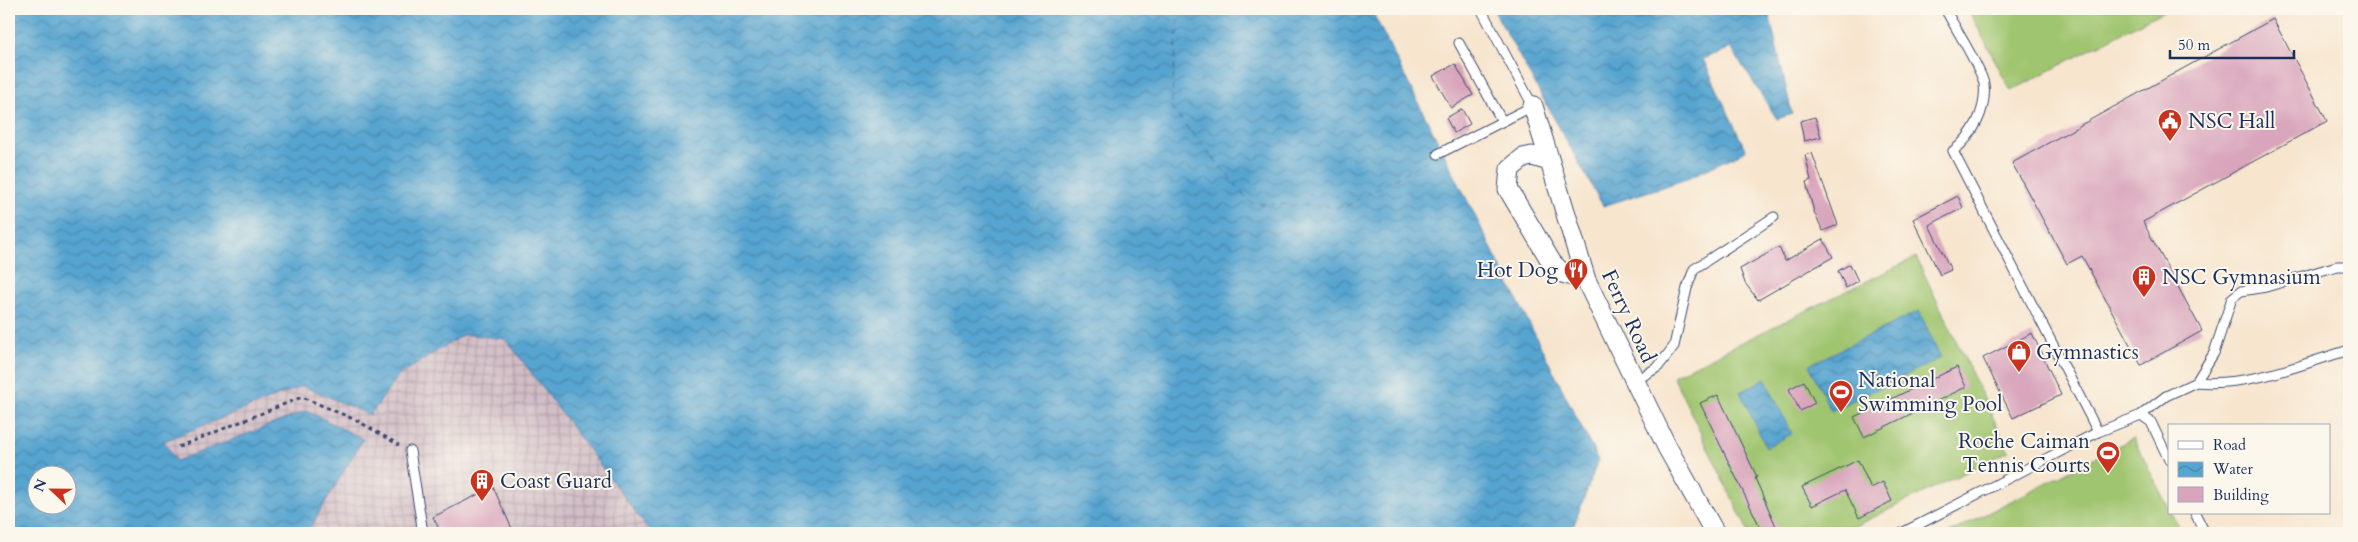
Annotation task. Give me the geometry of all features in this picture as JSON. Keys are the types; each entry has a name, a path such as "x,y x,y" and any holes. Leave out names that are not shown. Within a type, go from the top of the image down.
{"street":[{"name":"Ferry Road","path":"1533,106 1586,280 1667,447 1715,533"},
{"path":"1549,161 1532,156 1515,164 1510,169 1508,189 1552,263 1562,273 1586,280"}],"lane":[{"path":"1438,154 1533,106 1480,9"},
{"path":"1945,9 1984,82 1984,97 1978,121 1966,142 1953,151 2098,432"},
{"path":"1459,43 1502,121"},
{"path":"1635,381 1658,367 1674,346 1687,288 1694,269 1774,217"},
{"path":"2196,382 2214,353 2232,298 2252,288 2266,287 2337,266 2349,266"},
{"path":"1902,533 2098,432 2142,415 2166,396 2196,382 2220,384 2264,376 2349,350"},
{"path":"2142,415 2151,422 2168,458"},
{"path":"410,451 424,533"},
{"path":"2196,514 2205,533"}],"path":[{"path":"178,447 302,397 358,421 410,451"}],"shaded area":[{"path":"464,334 506,339 651,533 307,533 363,439 307,411 175,461 164,441 304,386 370,415 399,375"}],"green space":[{"path":"1968,9 2167,9 2011,91"},
{"name":"National Swimming Pool","path":"1916,257 2009,451 1841,533 1749,533 1673,376"},
{"name":"Roche Caiman Tennis Courts","path":"2133,438 2168,507 2168,514 2172,514 2182,533 1949,533"}],"water":[{"path":"9,9 1371,9 1598,460 1571,533 651,533 506,339 464,334 399,375 370,415 303,386 164,441 176,461 307,411 363,439 307,533 9,533"},
{"path":"1493,9 1768,9 1792,114 1777,119 1731,48 1703,59 1746,151 1681,181 1603,206"},
{"path":"1919,311 1941,358 1831,411 1809,365"},
{"path":"1765,379 1792,434 1766,447 1740,392"}],"building":[{"name":"NSC Hall","path":"2273,19 2327,121 2143,222 2202,331 2141,365 2082,256 2067,264 2012,163"},
{"path":"1455,64 1473,95 1451,108 1433,76"},
{"path":"1462,109 1470,124 1454,133 1446,118"},
{"path":"1815,117 1821,137 1804,141 1800,121"},
{"path":"1812,153 1838,225 1823,231 1814,212 1806,182 1811,180 1805,155"},
{"path":"1958,196 1963,208 1929,225 1951,270 1940,275 1913,219"},
{"path":"1823,239 1833,257 1758,300 1745,283 1740,269 1779,247 1785,261"},
{"path":"1850,264 1858,281 1846,288 1838,271"},
{"path":"2032,333 2061,395 2013,418 1983,358"},
{"path":"1957,367 1966,387 1864,437 1854,417"},
{"path":"1804,381 1815,403 1800,411 1789,389"},
{"path":"1718,395 1757,477 1755,478 1779,533 1763,533 1700,403"},
{"path":"1858,460 1871,488 1883,482 1892,501 1859,518 1845,490 1812,506 1802,487"},
{"name":"Coast Guard","path":"493,487 514,533 441,533 433,517"}],"ferry route":[{"path":"1179,9 1171,108 1251,203 1345,207 1435,156"}],"place":[{"name":"NSC Hall","path":"2170,142"},
{"name":"Hot Dog","path":"1576,291"},
{"name":"NSC Gymnasium","path":"2144,298"},
{"name":"Gymnastics","path":"2019,373"},
{"name":"National Swimming Pool","path":"1841,413"},
{"name":"Roche Caiman Tennis Courts","path":"2108,474"},
{"name":"Coast Guard","path":"482,502"}]}
